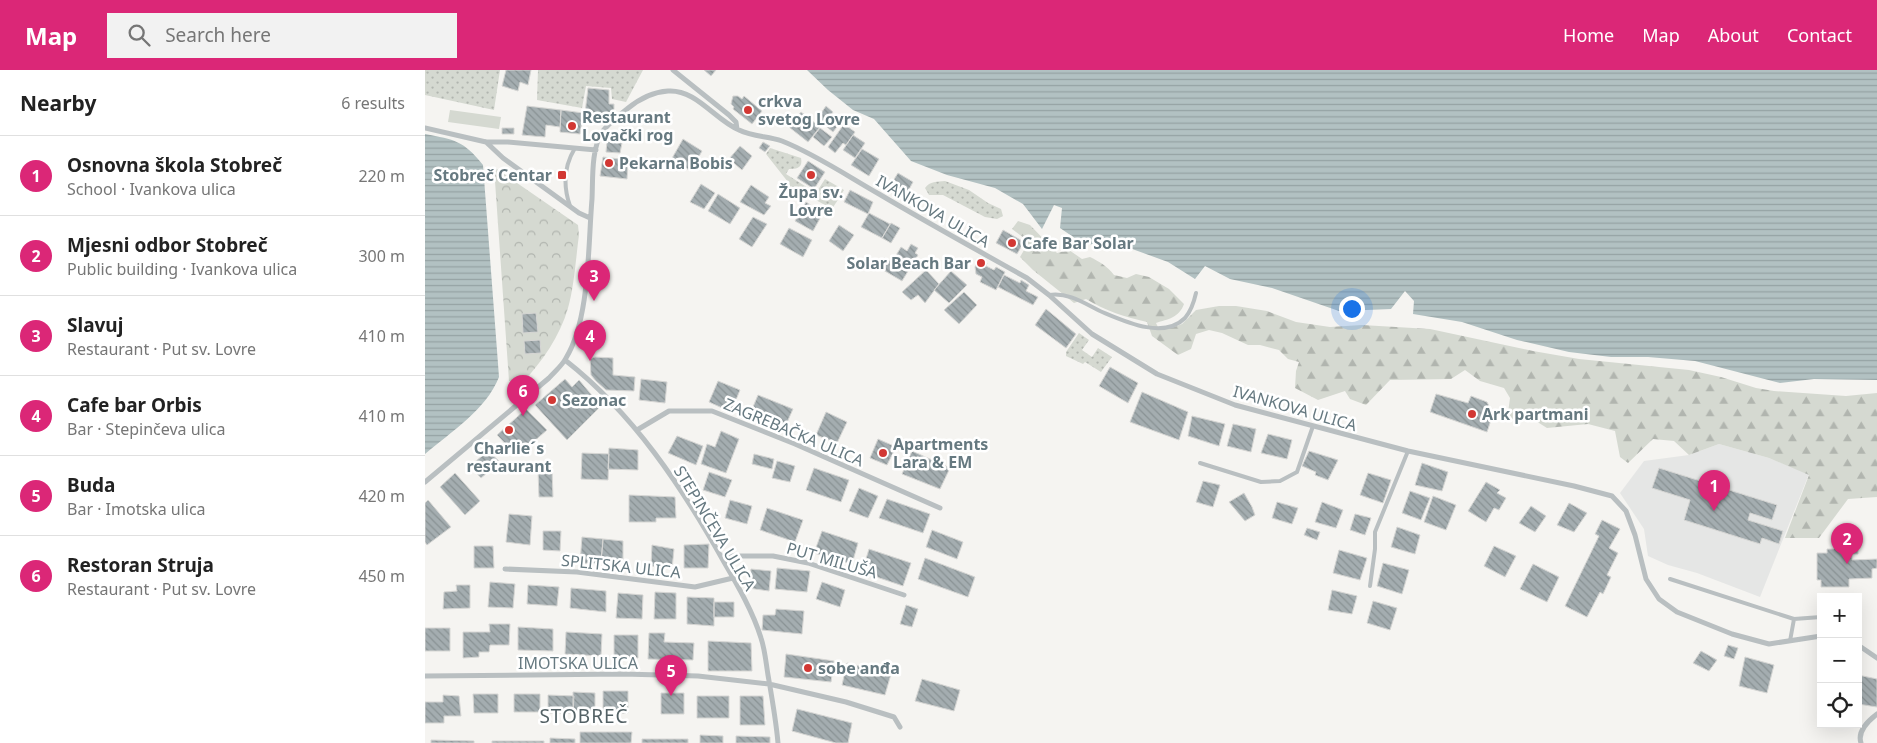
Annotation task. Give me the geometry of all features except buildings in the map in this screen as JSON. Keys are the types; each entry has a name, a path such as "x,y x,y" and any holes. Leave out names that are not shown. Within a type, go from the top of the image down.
{"street":[{"path":"673,70 729,114 736,122 737,130"},
{"name":"IVANKOVA ULICA","path":"596,150 602,133 613,120 639,99 666,91 677,91 687,94 737,130 782,141 831,166 1027,278 1092,334 1157,374 1235,405 1313,426 1408,451 1574,486 1612,496 1626,511 1635,534 1646,579 1659,599 1677,612 1732,634 1769,644 1817,637"},
{"path":"425,128 486,142 508,142 596,150 589,244 579,327 574,344 565,360 549,378 425,482"},
{"path":"486,142 503,158 590,218"},
{"name":"STEPINČEVA ULICA","path":"565,360 591,381 637,430 677,484 721,556 761,638 776,719 778,743"},
{"name":"ZAGREBAČKA ULICA","path":"637,430 669,411 713,411 795,444 940,508"},
{"name":"PUT MILUŠA","path":"721,556 773,556 808,563 904,595"},
{"name":"SPLITSKA ULICA","path":"505,569 577,572 695,587 733,578"},
{"path":"1862,648 1877,658"},
{"name":"IMOTSKA ULICA","path":"425,676 623,674 698,676 769,684 846,702 893,717 900,727"},
{"path":"1861,743 1859,738 1865,723 1877,714"}],"lane":[{"path":"571,206 566,195 565,179 567,166 575,148"},
{"path":"1049,295 1059,293 1127,321 1158,328 1175,325 1183,320 1189,313 1196,293"},
{"path":"1200,463 1261,482 1281,482 1297,472 1313,426"},
{"path":"1370,586 1375,549 1375,532 1408,451"},
{"path":"1670,579 1794,619 1817,617"},
{"path":"1789,642 1794,619"}],"shaded area":[{"path":"807,70 1877,70 1877,380 1814,379 1780,383 1695,361 1648,357 1611,357 1569,352 1517,340 1462,322 1413,314 1414,301 1405,291 1391,309 1339,311 1272,288 1230,279 1205,266 1195,279 1168,262 1113,242 1085,245 1060,228 1062,208 1054,205 1042,229 1023,204 995,188 947,175 911,161 874,119 853,110"},
{"path":"425,134 458,142 470,150 483,165 499,377 486,400 477,410 425,454"},
{"path":"1719,444 1769,458 1809,474 1760,597 1697,573 1668,565 1648,556 1644,529 1620,493 1644,461 1689,455"}],"green space":[{"path":"425,70 500,70 494,110 425,95"},
{"path":"538,70 643,70 626,102 612,99 611,88 586,86 582,108 537,100"},
{"path":"450,110 501,117 499,129 448,122"},
{"path":"770,148 801,158 800,166 789,169 786,174 816,193 825,179 844,190 832,209 807,195 794,198 791,196 788,182 766,154"},
{"path":"494,167 578,225 579,235 573,282 565,318 549,348 522,383 509,381"},
{"path":"945,181 969,190 1001,209 1003,216 997,219 985,217 943,195 929,195 925,188 929,184"},
{"path":"1018,221 1030,225 1057,253 1069,250 1082,259 1090,257 1106,267 1114,275 1127,278 1136,274 1149,277 1169,289 1184,304 1176,315 1156,323 1159,329 1171,328 1182,324 1196,310 1219,306 1236,306 1267,311 1296,322 1330,327 1362,325 1430,329 1579,359 1689,370 1774,391 1846,396 1877,393 1877,497 1848,499 1819,538 1785,538 1809,475 1769,458 1719,444 1689,455 1674,441 1653,439 1628,463 1620,457 1615,431 1588,424 1547,428 1531,418 1507,420 1510,398 1504,388 1480,381 1465,370 1451,379 1390,380 1366,405 1350,399 1345,391 1318,400 1295,388 1296,371 1299,362 1288,359 1279,350 1260,345 1248,345 1222,333 1209,330 1196,334 1191,349 1178,355 1152,336 1147,322 1116,313 1086,299 1074,303 1020,257 1027,245 1024,238 1012,229"},
{"path":"1079,333 1089,340 1082,350 1092,357 1098,348 1112,357 1101,372 1085,362 1083,364 1066,356 1066,352"}],"place":[{"name":"crkva svetog Lovre","path":"748,110"},
{"name":"Restaurant Lovački rog","path":"572,126"},
{"name":"Pekarna Bobis","path":"609,163"},
{"name":"Stobreč Centar","path":"562,175"},
{"name":"Župa sv. Lovre","path":"811,175"},
{"name":"Cafe Bar Solar","path":"1012,243"},
{"name":"Solar Beach Bar","path":"981,263"},
{"name":"Slavuj","path":"594,301"},
{"name":"Cafe bar Orbis","path":"590,361"},
{"name":"Sezonac","path":"552,400"},
{"name":"Ark partmani","path":"1472,414"},
{"name":"Restoran Struja","path":"523,416"},
{"name":"Charlie´s restaurant","path":"509,430"},
{"name":"Apartments Lara & EM","path":"883,453"},
{"name":"Osnovna škola Stobreč","path":"1714,511"},
{"name":"Mjesni odbor Stobreč","path":"1847,564"},
{"name":"sobe anđa","path":"808,668"},
{"name":"Buda","path":"671,696"}],"district":[{"name":"STOBREČ","path":"584,716"}]}
